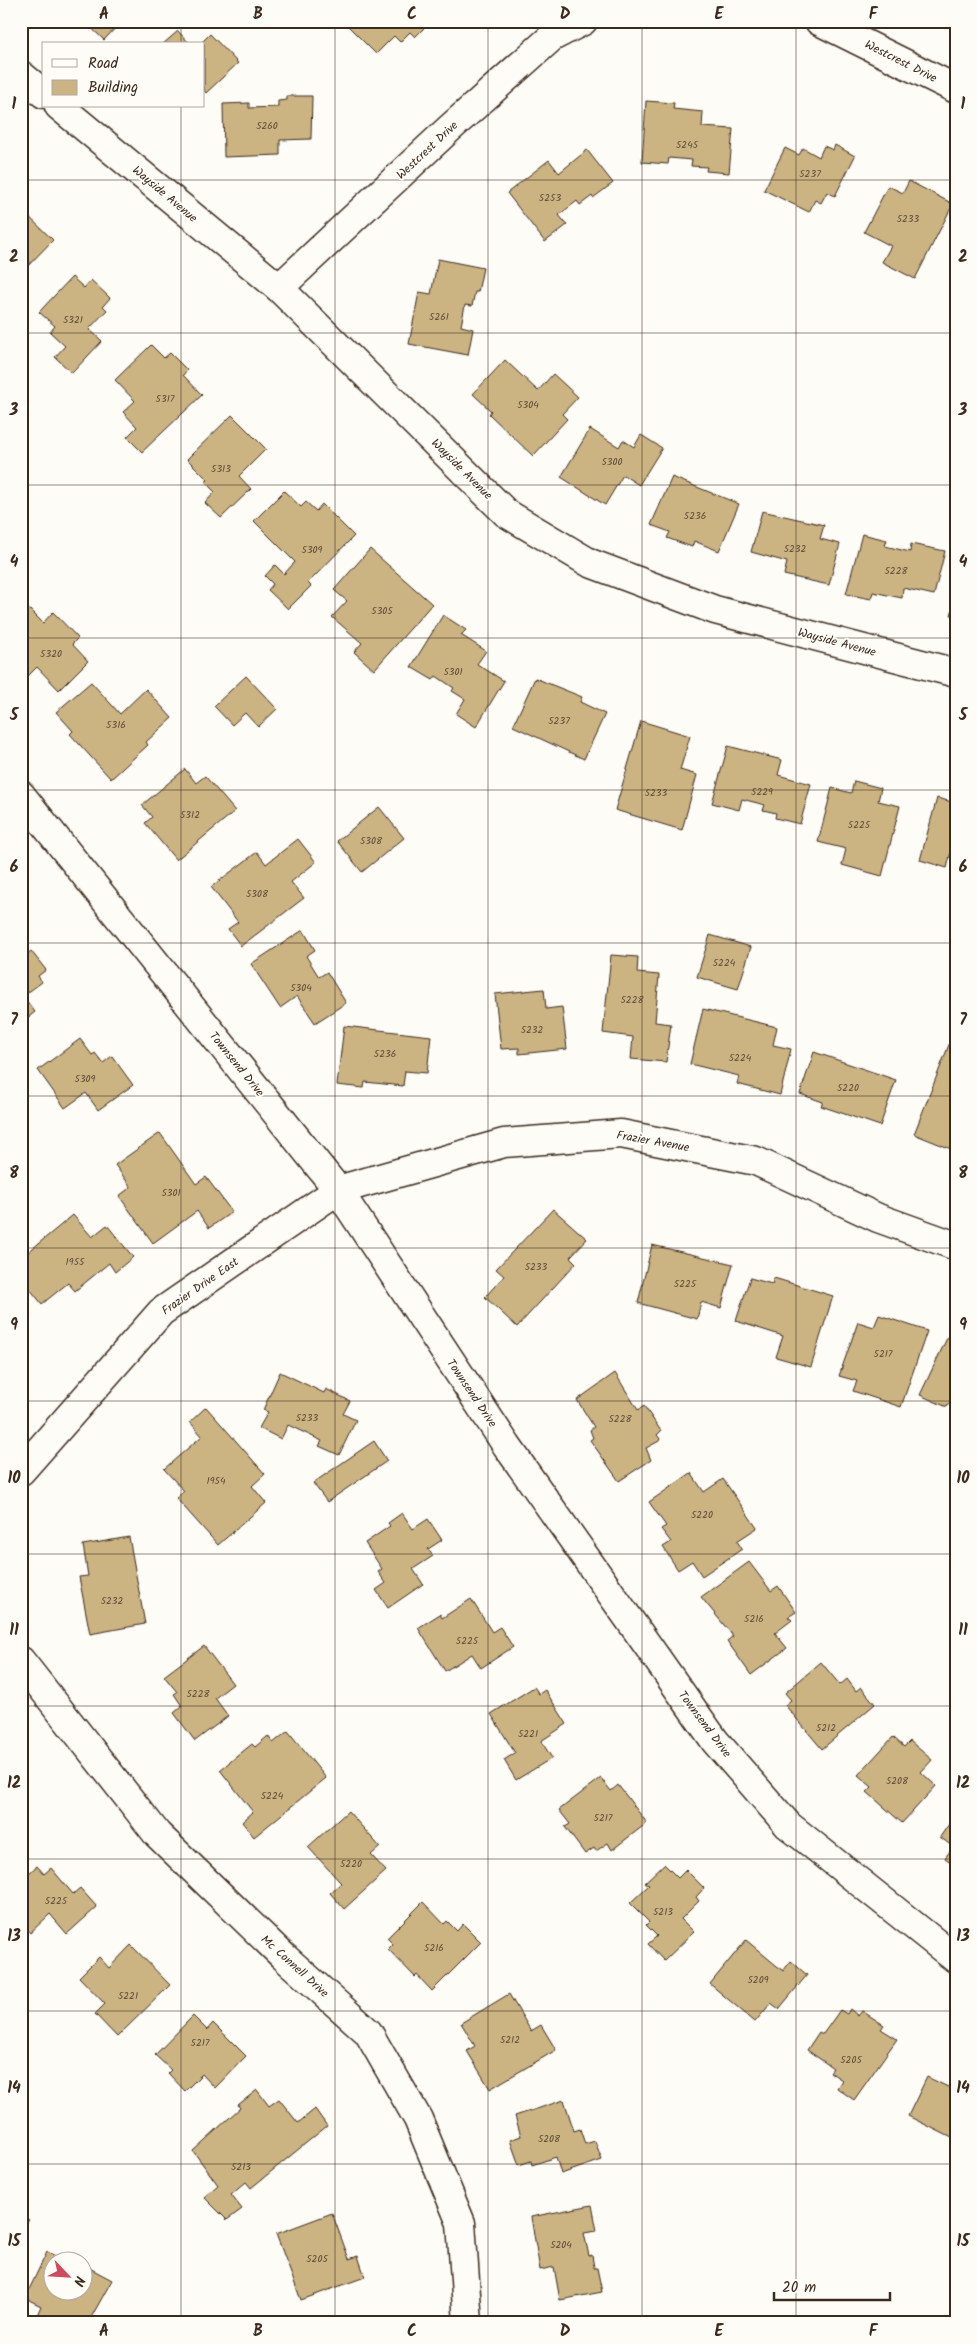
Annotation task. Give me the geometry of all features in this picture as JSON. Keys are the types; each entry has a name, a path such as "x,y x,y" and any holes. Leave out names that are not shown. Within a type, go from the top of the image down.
{"street":[{"name":"Westcrest Drive","path":"279,288 449,129 552,37 583,21"},
{"name":"Westcrest Drive","path":"819,21 956,89"},
{"path":"21,75 42,92"},
{"name":"Wayside Avenue","path":"61,108 279,288 506,513 590,563 715,610 956,673"},
{"name":"Townsend Drive","path":"21,795 338,1190 507,1446 715,1741 788,1824 956,1959"},
{"name":"Frazier Avenue","path":"338,1190 504,1143 621,1134 756,1161 878,1218 956,1246"},
{"name":"Frazier Drive East","path":"21,1471 161,1312 338,1190"},
{"name":"Mc Connell Drive","path":"21,1660 157,1834 283,1956 368,2032 418,2119 461,2224 468,2323"}],"building":[{"path":"84,21 122,21 104,40"},
{"path":"347,21 431,21 415,37 410,32 400,42 394,36 376,54 345,23"},
{"path":"178,31 188,42 165,42"},
{"path":"210,34 238,63 206,93 205,42 202,42"},
{"path":"287,96 312,96 311,139 280,140 280,155 224,157 223,104 249,103 249,108 278,107 278,101 287,100"},
{"path":"646,101 674,103 673,109 703,112 702,127 733,129 729,173 706,171 707,167 691,166 692,160 669,158 668,164 642,162"},
{"path":"835,145 855,156 835,196 827,192 821,203 815,200 809,212 764,190 785,148 799,155 803,148 819,157 824,146 833,150"},
{"path":"587,150 613,183 580,205 577,201 559,215 567,225 545,242 507,193 549,160 559,173"},
{"path":"909,181 953,204 915,279 882,262 891,246 864,232 888,186 903,193"},
{"path":"21,209 53,240 21,273"},
{"path":"438,259 483,268 478,292 475,292 472,306 465,305 461,326 473,329 468,355 409,344 419,292 431,294"},
{"path":"72,277 84,288 91,280 110,298 103,306 107,310 89,329 102,341 72,373 55,357 65,346 50,332 55,326 39,312"},
{"path":"151,345 164,358 170,353 187,370 183,375 202,395 142,452 127,437 137,427 123,412 135,401 115,380"},
{"path":"505,360 538,391 553,374 578,397 562,414 567,419 533,456 489,414 491,411 473,394"},
{"path":"232,415 266,449 239,476 251,489 221,518 205,503 215,492 205,482 208,480 187,459"},
{"path":"590,429 619,447 623,440 634,447 641,435 662,448 639,485 623,475 605,505 561,477"},
{"path":"672,477 739,504 719,551 694,541 692,547 667,538 670,532 651,525"},
{"path":"284,491 301,507 306,502 316,511 322,504 354,536 308,583 311,586 288,609 268,590 273,584 265,576 275,565 284,574 295,562 254,521"},
{"path":"762,511 824,525 820,539 840,544 829,585 784,575 787,562 751,552"},
{"path":"862,534 887,540 885,546 910,552 911,544 945,551 934,595 903,588 902,598 873,592 871,599 846,594"},
{"path":"370,549 432,604 374,670 354,652 362,643 332,617 347,601 334,590"},
{"path":"956,597 956,616 951,615"},
{"path":"24,604 43,623 53,612 78,638 72,644 88,661 59,690 37,667 26,678 21,673 21,607"},
{"path":"443,615 466,630 461,635 486,651 477,664 504,681 476,727 456,714 465,699 452,691 454,688 436,676 433,680 411,667"},
{"path":"246,676 277,709 258,727 245,713 232,725 214,706"},
{"path":"535,678 582,697 580,702 605,714 584,759 513,726"},
{"path":"91,682 120,714 146,689 172,718 146,742 148,745 111,779 70,734 73,731 56,712"},
{"path":"641,721 690,736 680,770 697,775 682,830 615,810"},
{"path":"728,746 782,760 778,775 811,784 800,824 775,818 776,813 763,810 765,805 742,799 739,810 712,803"},
{"path":"185,769 196,783 205,776 235,811 176,860 145,823 152,817 142,805"},
{"path":"854,781 881,788 878,801 900,806 882,876 842,865 846,849 818,842 832,788 851,793"},
{"path":"937,798 956,803 956,854 951,852 947,868 920,860"},
{"path":"379,807 404,838 362,872 337,841"},
{"path":"298,839 316,862 291,882 304,898 241,946 228,929 238,922 211,887 257,852 266,864"},
{"path":"303,930 315,950 306,956 319,977 327,972 346,1003 315,1023 297,996 280,1008 251,964"},
{"path":"710,935 751,947 738,989 697,977"},
{"path":"21,949 26,955 31,951 46,970 38,976 42,982 23,996 35,1012 21,1023"},
{"path":"611,955 638,957 637,973 659,975 655,1022 671,1024 666,1062 631,1059 633,1037 603,1033"},
{"path":"544,989 546,1009 562,1007 567,1049 519,1054 519,1048 501,1049 495,994"},
{"path":"703,1009 777,1027 773,1045 791,1049 780,1095 737,1084 739,1076 690,1064"},
{"path":"344,1026 431,1036 427,1073 405,1071 403,1086 365,1082 364,1088 337,1085"},
{"path":"952,1037 956,1039 956,1151 914,1134"},
{"path":"80,1039 92,1055 95,1053 103,1063 112,1056 133,1085 98,1110 86,1093 65,1108 38,1070"},
{"path":"814,1052 896,1080 880,1126 821,1106 823,1102 800,1094"},
{"path":"160,1133 196,1184 206,1177 232,1212 209,1228 197,1211 153,1243 119,1196 131,1187 115,1165"},
{"path":"553,1209 587,1239 570,1257 576,1263 517,1327 485,1297 504,1276 496,1269"},
{"path":"73,1215 92,1237 107,1225 133,1257 115,1272 109,1263 75,1291 68,1283 42,1304 21,1278 21,1258"},
{"path":"652,1245 733,1264 721,1308 701,1302 697,1319 638,1303"},
{"path":"750,1278 772,1284 774,1278 833,1296 811,1367 776,1357 783,1336 736,1321"},
{"path":"879,1315 927,1331 901,1407 853,1391 857,1381 839,1376 858,1322 874,1327"},
{"path":"948,1336 956,1340 956,1395 954,1394 947,1407 920,1395"},
{"path":"280,1372 324,1393 326,1389 350,1401 343,1414 356,1420 339,1455 319,1446 322,1441 288,1425 281,1439 259,1428 268,1412 263,1410"},
{"path":"615,1373 638,1410 644,1406 661,1431 657,1435 661,1440 646,1448 651,1460 619,1481 590,1440 593,1438 590,1430 594,1427 577,1400"},
{"path":"206,1407 265,1474 252,1486 266,1503 218,1545 176,1498 184,1491 164,1469 202,1436 190,1422"},
{"path":"374,1441 387,1461 327,1502 313,1483"},
{"path":"691,1473 704,1492 723,1479 757,1528 737,1541 742,1549 702,1576 692,1561 678,1570 663,1547 671,1542 661,1529 666,1526 649,1502"},
{"path":"402,1513 413,1529 428,1519 442,1540 428,1549 433,1556 413,1569 423,1584 388,1608 376,1590 386,1583 378,1572 382,1569 365,1543 390,1526 388,1523"},
{"path":"129,1537 145,1624 90,1634 79,1577 88,1576 83,1545"},
{"path":"749,1562 771,1591 778,1586 796,1612 788,1617 792,1620 775,1633 787,1648 751,1675 727,1641 733,1636 701,1597"},
{"path":"471,1599 492,1632 500,1627 513,1647 481,1668 472,1654 445,1671 418,1628 440,1614 442,1618"},
{"path":"204,1646 233,1684 215,1698 228,1716 195,1741 174,1713 182,1706 174,1694 177,1692 164,1676"},
{"path":"821,1662 840,1685 847,1679 856,1691 861,1687 875,1704 822,1749 785,1705 791,1700 785,1693"},
{"path":"534,1687 539,1694 545,1690 567,1724 541,1741 552,1758 516,1780 504,1760 515,1753 491,1714"},
{"path":"288,1731 326,1778 254,1837 242,1822 253,1812 220,1770 252,1744 255,1747 268,1736 273,1743"},
{"path":"893,1737 904,1747 910,1741 932,1760 921,1772 936,1786 902,1823 867,1792 872,1787 858,1775"},
{"path":"601,1778 611,1791 618,1785 647,1823 612,1850 608,1843 596,1851 594,1848 585,1854 565,1827 570,1824 559,1810"},
{"path":"348,1811 380,1847 371,1855 386,1871 344,1909 330,1893 341,1883 308,1847"},
{"path":"956,1814 956,1866 945,1858 953,1847 940,1837"},
{"path":"664,1864 678,1878 686,1870 704,1888 696,1897 699,1901 681,1919 694,1932 664,1961 648,1944 657,1936 646,1925 649,1922 630,1903 649,1885 645,1882"},
{"path":"37,1866 44,1874 51,1868 73,1894 80,1888 97,1907 67,1934 50,1914 30,1933 21,1922 21,1880"},
{"path":"423,1902 444,1924 447,1921 457,1931 463,1924 481,1942 432,1991 417,1975 415,1977 388,1949 393,1944 387,1938"},
{"path":"746,1940 783,1971 791,1961 807,1975 779,2009 771,2003 755,2022 710,1984"},
{"path":"131,1945 170,1985 117,2037 95,2014 105,2004 79,1977 99,1957 109,1968"},
{"path":"509,1994 531,2031 541,2025 556,2050 490,2089 467,2051 475,2046 461,2023"},
{"path":"850,2009 858,2016 862,2011 884,2025 881,2029 897,2039 854,2100 837,2088 842,2080 830,2072 833,2068 807,2050 819,2032 823,2034 840,2010 847,2014"},
{"path":"193,2016 207,2030 213,2023 246,2056 215,2088 202,2074 185,2091 168,2073 171,2070 155,2055"},
{"path":"927,2077 948,2087 952,2081 956,2083 956,2140 908,2116"},
{"path":"257,2090 269,2106 279,2099 298,2123 315,2109 327,2126 251,2188 246,2182 231,2195 242,2209 227,2220 204,2197 218,2185 193,2151 240,2108 238,2105"},
{"path":"564,2100 574,2131 580,2129 585,2144 595,2141 602,2160 561,2174 556,2157 532,2165 531,2161 519,2165 510,2140 521,2136 515,2116"},
{"path":"592,2205 597,2231 584,2233 589,2256 592,2255 594,2268 597,2268 602,2292 560,2300 554,2267 540,2270 531,2217"},
{"path":"332,2213 349,2259 358,2256 365,2277 301,2300 276,2234"},
{"path":"21,2214 29,2220 21,2230"},
{"path":"42,2262 42,2302 92,2302 92,2269 112,2280 88,2323 53,2323 37,2315 41,2306 25,2298"}]}
